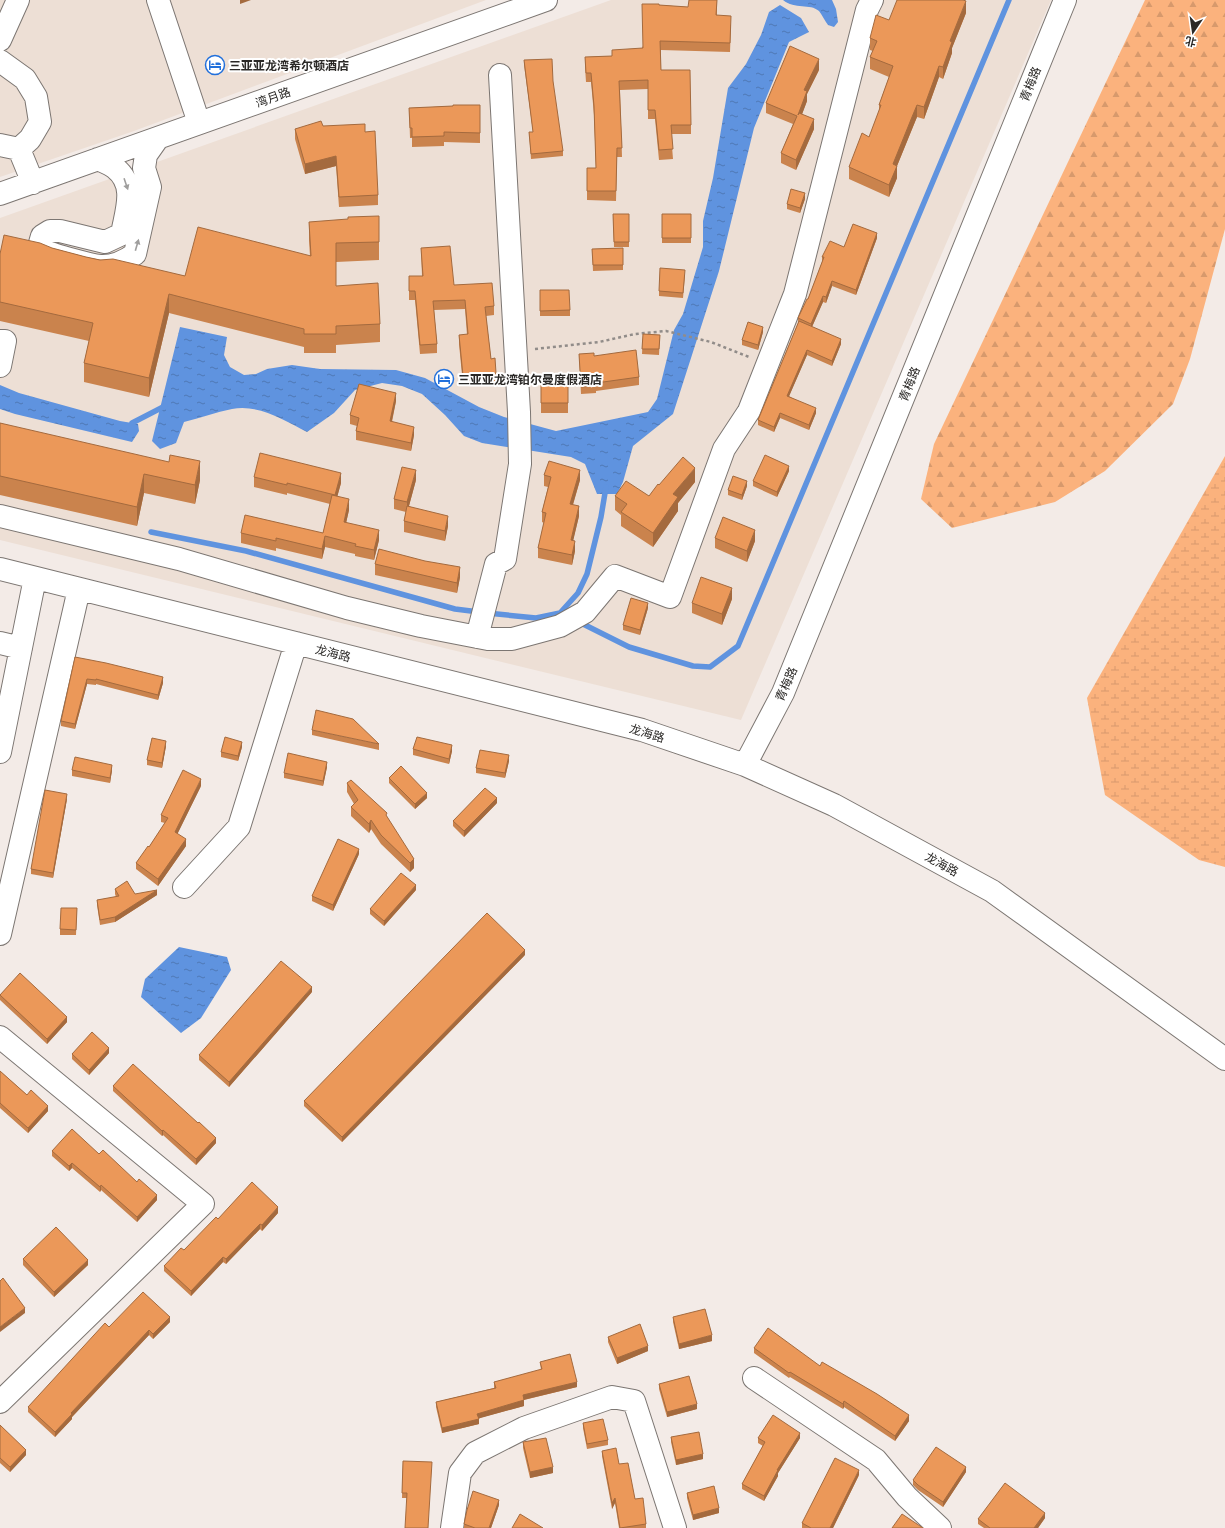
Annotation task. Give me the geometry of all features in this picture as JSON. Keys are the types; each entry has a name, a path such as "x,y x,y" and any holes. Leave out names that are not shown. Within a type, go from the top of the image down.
{"street":[{"path":"0,40 18,0"},
{"path":"158,0 199,123"},
{"name":"湾月路","path":"0,194 546,0"},
{"path":"0,516 179,559 347,608 488,640 512,639 560,626 585,612 615,576 670,597 724,449 749,411 795,294 867,10 872,0"},
{"name":"青梅路","path":"745,765 783,693 1064,0"},
{"path":"0,61 25,79 36,98 40,122 30,139 10,147 33,183"},
{"path":"476,637 496,564 505,559 520,464 516,351 500,75"},
{"path":"98,159 114,166 123,176 130,193 122,234 105,242 60,231 50,231 42,236 40,243 46,250 55,254 100,266 111,265 124,261 135,254 150,187 144,168 146,155 158,138"},
{"path":"0,340 5,341 0,366"},
{"name":"龙海路","path":"0,569 642,730 745,765 834,805 992,891 1225,1059"},
{"path":"0,752 35,578"},
{"path":"0,934 79,589"},
{"path":"0,643 21,648"},
{"path":"184,887 238,828 296,644"},
{"path":"0,1037 203,1204 0,1402"},
{"path":"754,1378 876,1460 907,1497 940,1528"},
{"path":"452,1528 460,1473 475,1453 524,1428 612,1397 634,1401 675,1528"}],"path":[{"path":"516,351 599,342 635,334 666,331 704,340 739,352 768,365"}],"shaded area":[{"path":"0,0 486,0 134,131 0,177"},
{"name":"三亚亚龙湾铂尔曼度假酒店","path":"611,0 1051,0 741,720 0,540 0,218"}],"green space":[{"path":"1145,0 1225,0 1225,229 1190,359 1173,404 1105,471 1055,502 952,528 921,499 934,444"},
{"path":"1225,456 1225,867 1199,860 1105,795 1087,698"}],"water":[{"path":"783,0 832,0 836,9 838,22 834,27 828,25 819,11 811,7 792,5"},
{"path":"780,5 801,18 809,32 789,42 754,128 719,271 673,414 633,446 623,482 617,494 597,494 585,464 571,457 482,443 464,436 445,415 422,394 402,386 382,383 355,390 334,413 307,432 271,414 242,408 226,410 184,422 176,443 160,449 152,441 180,327 227,337 224,355 230,367 244,375 256,374 267,369 292,365 320,369 396,370 425,378 479,407 504,417 556,431 648,412 657,399 674,330 683,314 703,247 703,221 713,178 728,88 746,64 761,35 769,12"},
{"path":"0,385 19,393 120,421 138,424 139,431 132,442 15,414 0,409"},
{"path":"179,947 227,957 231,970 201,1018 181,1033 141,997 145,979"}],"building":[{"path":"689,0 717,0 716,15 731,16 730,43 660,41 661,70 690,70 691,125 671,125 673,149 659,150 655,110 648,110 648,80 619,81 622,148 617,148 616,191 587,191 587,168 596,168 594,106 591,73 586,73 585,57 612,56 612,50 643,48 642,4 688,7"},
{"path":"897,0 966,1 950,41 952,42 943,67 939,66 924,107 917,105 893,164 897,166 889,185 849,167 862,133 869,137 893,66 870,57 877,41 870,38 876,15 889,20"},
{"path":"790,46 819,59 804,90 807,91 798,115 799,113 814,119 796,160 781,153 797,116 766,103"},
{"path":"552,59 553,81 563,151 531,154 529,132 533,132 524,60"},
{"path":"480,105 480,133 444,132 444,136 412,137 409,108"},
{"path":"321,121 323,126 365,124 365,132 375,131 378,195 339,197 336,156 305,164 295,129"},
{"path":"791,189 805,193 800,208 787,204"},
{"path":"613,214 629,214 629,242 614,242"},
{"path":"662,214 691,214 691,238 662,238"},
{"path":"379,216 379,242 336,243 336,286 378,283 380,324 336,326 336,334 304,334 304,329 169,294 149,378 84,363 93,323 0,302 0,254 4,235 40,243 52,248 86,257 100,260 113,259 185,276 198,227 311,256 309,222 348,219 348,217"},
{"path":"853,224 877,233 856,290 832,281 826,297 823,296 811,324 798,318 808,299 824,257 822,257 830,241 844,247"},
{"path":"450,246 454,285 492,283 494,306 485,307 491,359 495,358 496,373 463,376 459,335 468,334 465,300 433,301 437,344 420,345 415,291 409,291 409,276 423,276 421,248"},
{"path":"623,248 623,265 593,265 592,249"},
{"path":"660,268 685,270 683,293 659,291"},
{"path":"540,290 569,290 570,310 540,311"},
{"path":"799,321 841,339 832,361 807,350 787,396 816,408 809,425 780,413 774,427 758,420"},
{"path":"748,322 763,327 758,345 742,340"},
{"path":"643,334 660,335 659,349 642,349"},
{"path":"636,350 639,377 596,383 596,386 581,387 579,354 594,353 594,356"},
{"path":"568,375 568,403 541,403 541,376"},
{"path":"359,384 396,393 390,421 414,427 411,443 356,431 359,418 350,415"},
{"path":"0,423 169,462 170,455 200,461 195,485 144,474 137,507 0,476"},
{"path":"260,453 341,473 335,495 287,483 287,485 254,477"},
{"path":"765,455 789,466 777,492 753,481"},
{"path":"683,457 695,468 673,494 678,497 653,533 621,512 627,504 615,496 626,481 649,496"},
{"path":"549,461 580,470 570,504 579,506 571,540 575,541 572,555 538,548 546,513 542,512 551,477 544,475"},
{"path":"402,467 416,470 407,502 394,499"},
{"path":"733,476 747,481 742,495 728,490"},
{"path":"332,495 349,499 344,522 379,530 374,550 355,546 356,544 325,536 322,549 276,538 276,541 241,533 245,515 323,533"},
{"path":"407,506 448,516 445,531 404,521"},
{"path":"723,517 755,530 747,551 715,538"},
{"path":"379,549 425,561 460,567 457,583 375,564"},
{"path":"701,577 732,588 722,614 692,603"},
{"path":"631,598 648,603 640,630 623,625"},
{"path":"75,657 163,677 158,695 96,679 87,679 75,724 61,721"},
{"path":"316,710 353,719 379,744 312,730"},
{"path":"225,737 242,742 238,756 221,752"},
{"path":"417,737 452,745 449,759 413,749"},
{"path":"152,738 166,741 162,763 147,760"},
{"path":"480,750 509,755 505,773 476,768"},
{"path":"288,753 327,762 323,781 284,773"},
{"path":"75,757 112,765 110,778 72,770"},
{"path":"401,766 427,793 415,804 389,778"},
{"path":"183,770 201,779 175,832 186,839 158,879 136,863 148,846 149,847 168,818 161,815"},
{"path":"351,780 387,813 386,815 414,859 410,863 381,835 371,820 369,824 351,807 358,800 347,783"},
{"path":"485,788 497,798 464,831 453,821"},
{"path":"45,790 67,794 53,873 31,869"},
{"path":"338,839 359,849 333,905 312,896"},
{"path":"401,873 416,885 384,921 370,909"},
{"path":"127,881 135,894 157,890 115,917 100,920 97,900 119,896 115,889"},
{"path":"61,908 77,908 76,930 60,929"},
{"path":"487,913 525,950 342,1137 304,1101"},
{"path":"281,961 312,987 229,1082 199,1055"},
{"path":"20,973 67,1017 47,1039 0,995"},
{"path":"92,1032 109,1048 89,1070 72,1054"},
{"path":"133,1064 216,1138 196,1159 163,1130 162,1131 113,1086"},
{"path":"0,1071 27,1095 31,1090 48,1106 28,1128 0,1103"},
{"path":"72,1129 99,1154 103,1150 137,1182 139,1179 157,1195 137,1217 101,1185 100,1187 72,1163 69,1166 52,1151"},
{"path":"252,1182 278,1207 262,1225 260,1224 226,1259 223,1257 191,1291 164,1266 181,1248 184,1250 216,1217 218,1219"},
{"path":"56,1227 88,1260 54,1292 23,1259"},
{"path":"3,1278 25,1308 0,1327 0,1281"},
{"path":"143,1292 170,1317 153,1334 149,1330 55,1432 28,1407 105,1323 109,1327"},
{"path":"705,1309 712,1335 679,1344 673,1317"},
{"path":"640,1324 648,1346 617,1358 608,1337"},
{"path":"768,1328 820,1366 822,1362 877,1394 909,1415 895,1436 844,1401 843,1404 790,1372 789,1373 754,1348"},
{"path":"570,1354 577,1382 523,1395 524,1400 477,1414 479,1419 442,1428 436,1402 496,1388 494,1382 542,1369 540,1362"},
{"path":"689,1376 697,1404 667,1412 659,1384"},
{"path":"773,1415 800,1433 777,1470 764,1496 742,1484 765,1442 758,1438"},
{"path":"603,1419 608,1440 587,1444 583,1423"},
{"path":"0,1425 26,1450 10,1467 0,1458"},
{"path":"699,1432 703,1454 676,1460 671,1437"},
{"path":"546,1438 553,1467 530,1472 523,1442"},
{"path":"936,1447 966,1467 943,1502 913,1480"},
{"path":"616,1448 619,1464 628,1463 635,1499 643,1498 646,1524 620,1528 615,1498 612,1503 602,1451"},
{"path":"835,1458 859,1470 830,1528 811,1528 802,1523"},
{"path":"403,1461 432,1462 428,1528 405,1528 407,1493 402,1493"},
{"path":"1005,1483 1045,1513 1034,1528 990,1528 978,1519"},
{"path":"714,1486 719,1508 693,1515 687,1493"},
{"path":"473,1491 499,1500 489,1528 475,1528 464,1524"},
{"path":"520,1514 543,1528 512,1528"},
{"path":"902,1514 923,1528 892,1528"}],"waterway":[{"path":"579,622 629,647 693,666 710,667 738,646 1009,0"},
{"path":"132,423 165,406"},
{"path":"560,613 578,593 587,574 601,517 606,487"},
{"path":"151,532 246,551 455,609 479,612"},
{"path":"487,613 536,618 560,613 566,616"}],"place":[{"name":"三亚亚龙湾希尔顿酒店","path":"215,65"},
{"name":"三亚亚龙湾铂尔曼度假酒店","path":"444,379"}]}
